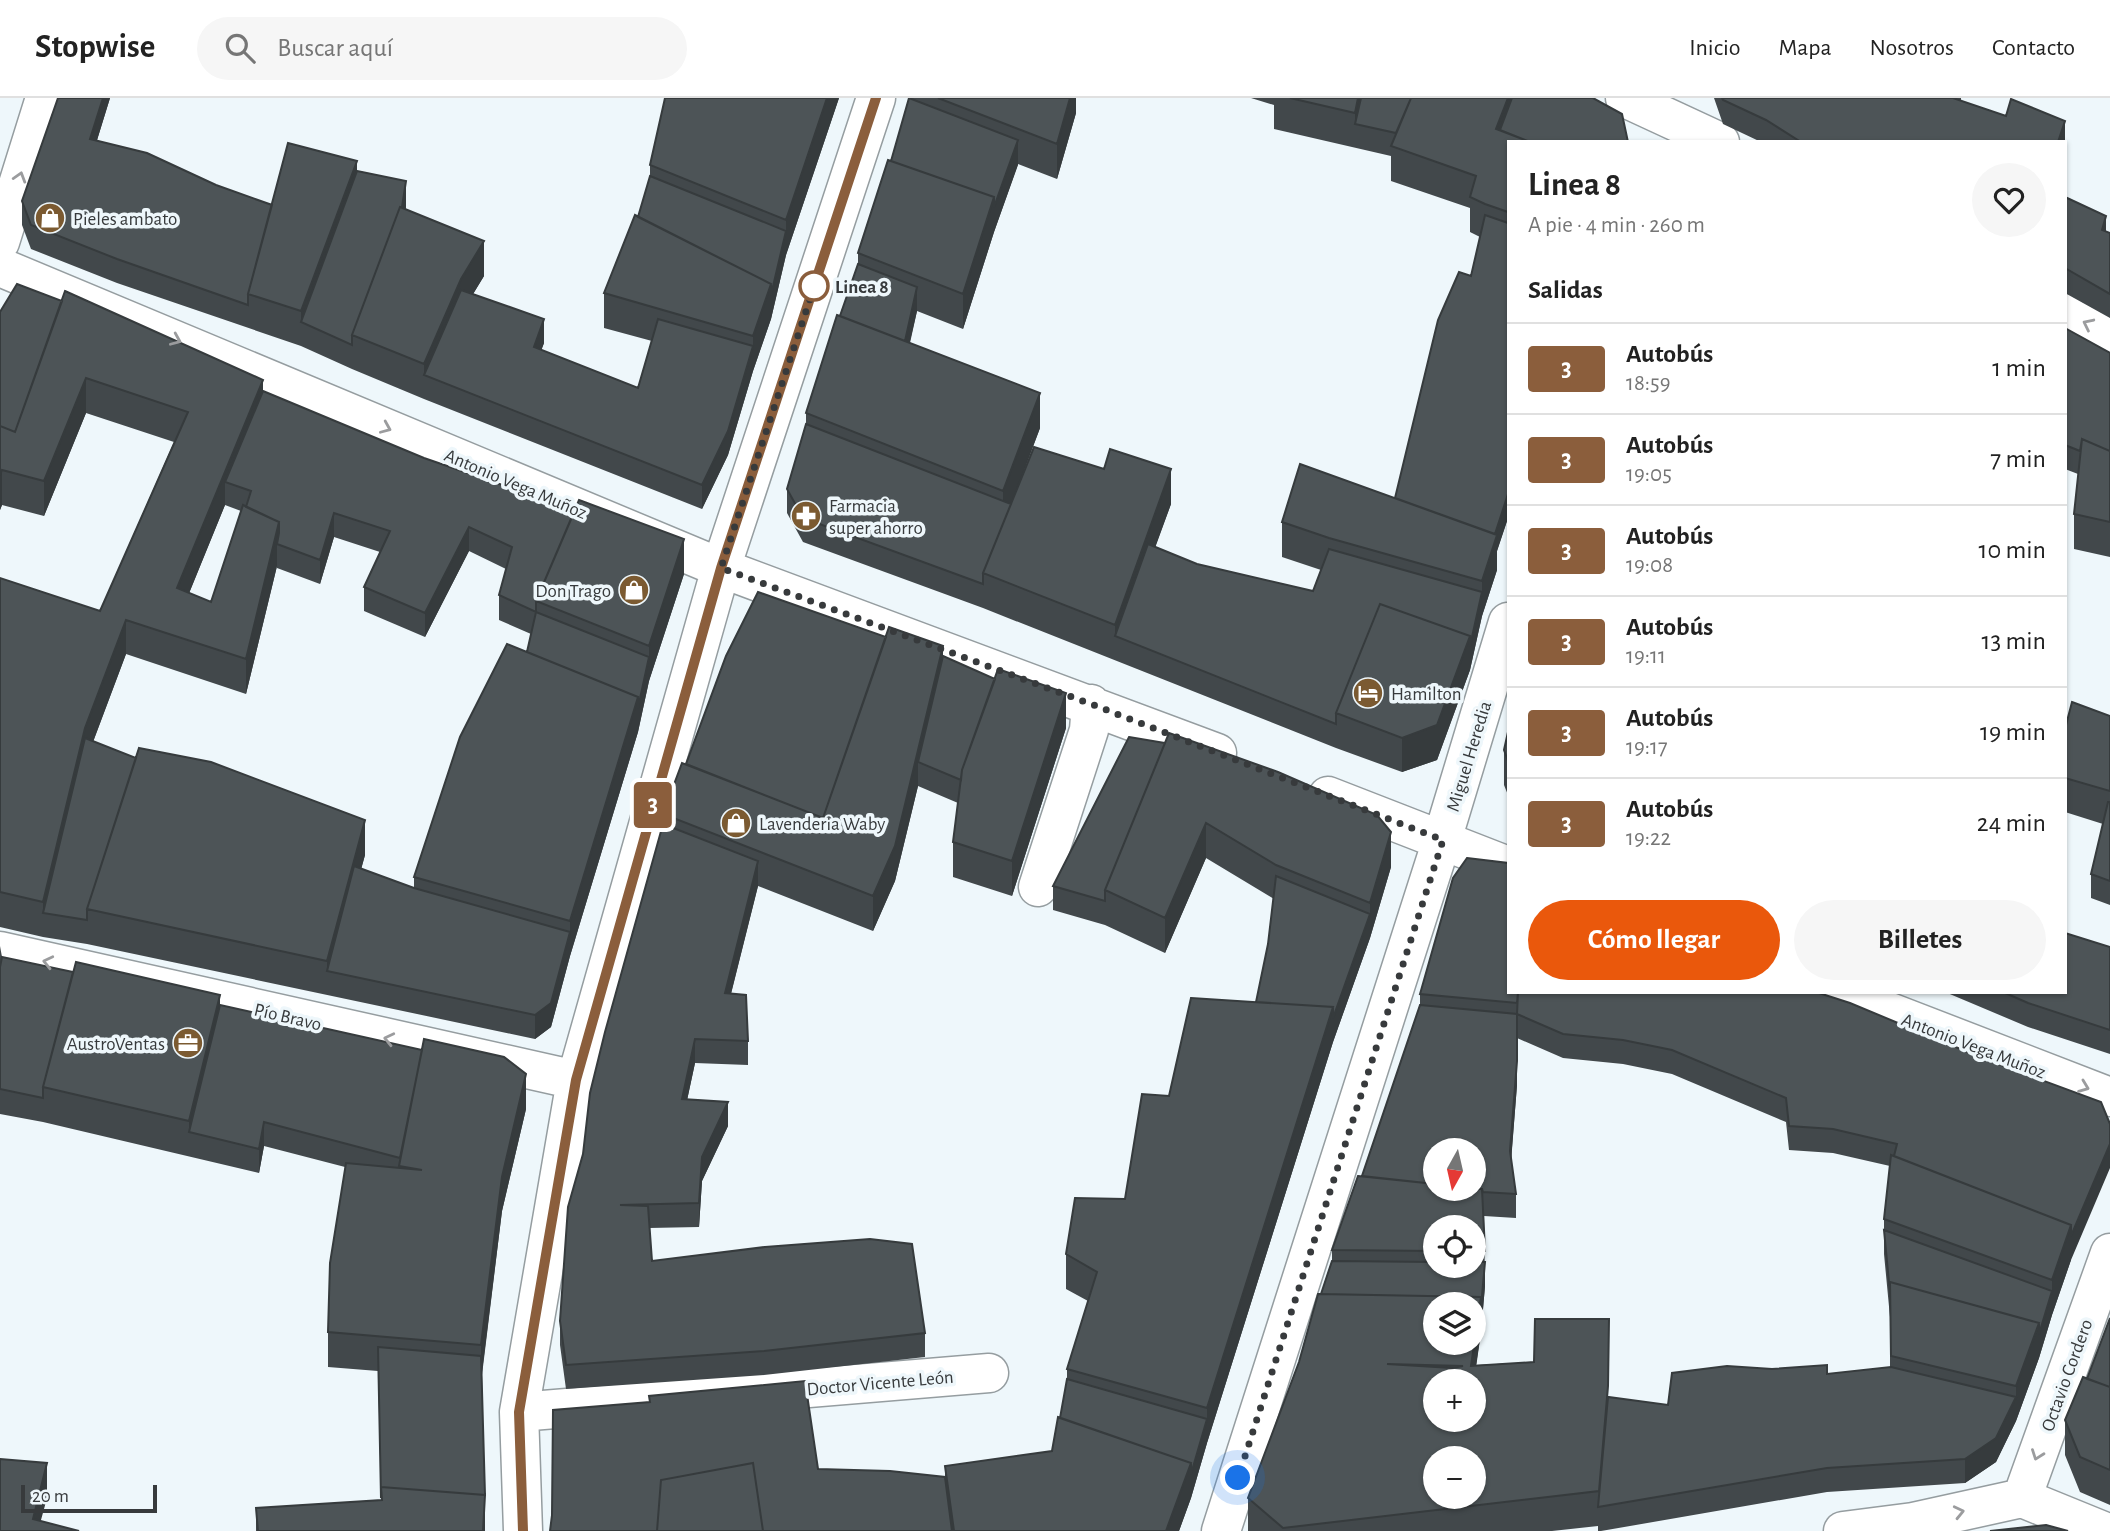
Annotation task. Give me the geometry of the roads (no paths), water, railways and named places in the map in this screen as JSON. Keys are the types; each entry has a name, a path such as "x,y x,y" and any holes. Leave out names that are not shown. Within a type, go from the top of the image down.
{"street":[{"path":"0,242 45,98"},
{"path":"523,1531 519,1412 576,1080 721,568 876,98"},
{"path":"1625,98 1715,140"},
{"name":"Antonio Vega Muñoz","path":"0,267 721,568 1091,704 1247,765"},
{"path":"2067,314 2110,335"},
{"name":"Miguel Heredia","path":"1222,1531 1443,840 1507,625"},
{"path":"1038,887 1089,730 1091,704"},
{"path":"1299,785 1507,866"},
{"name":"Pío Bravo","path":"0,951 576,1080"},
{"name":"Antonio Vega Muñoz","path":"1843,994 2110,1097"},
{"name":"Octavio Cordero","path":"2022,1498 2110,1253"},
{"name":"Doctor Vicente León","path":"519,1412 989,1373"},
{"path":"1843,1531 1913,1527 2022,1498 2103,1531"}],"place":[{"name":"Pieles ambato","path":"50,218"},
{"name":"Linea 8","path":"814,286"},
{"name":"Farmacia super ahorro","path":"806,516"},
{"name":"Don Trago","path":"634,590"},
{"name":"Hamilton","path":"1368,693"},
{"name":"Lavenderia Waby","path":"736,823"},
{"name":"AustroVentas","path":"188,1043"}]}
